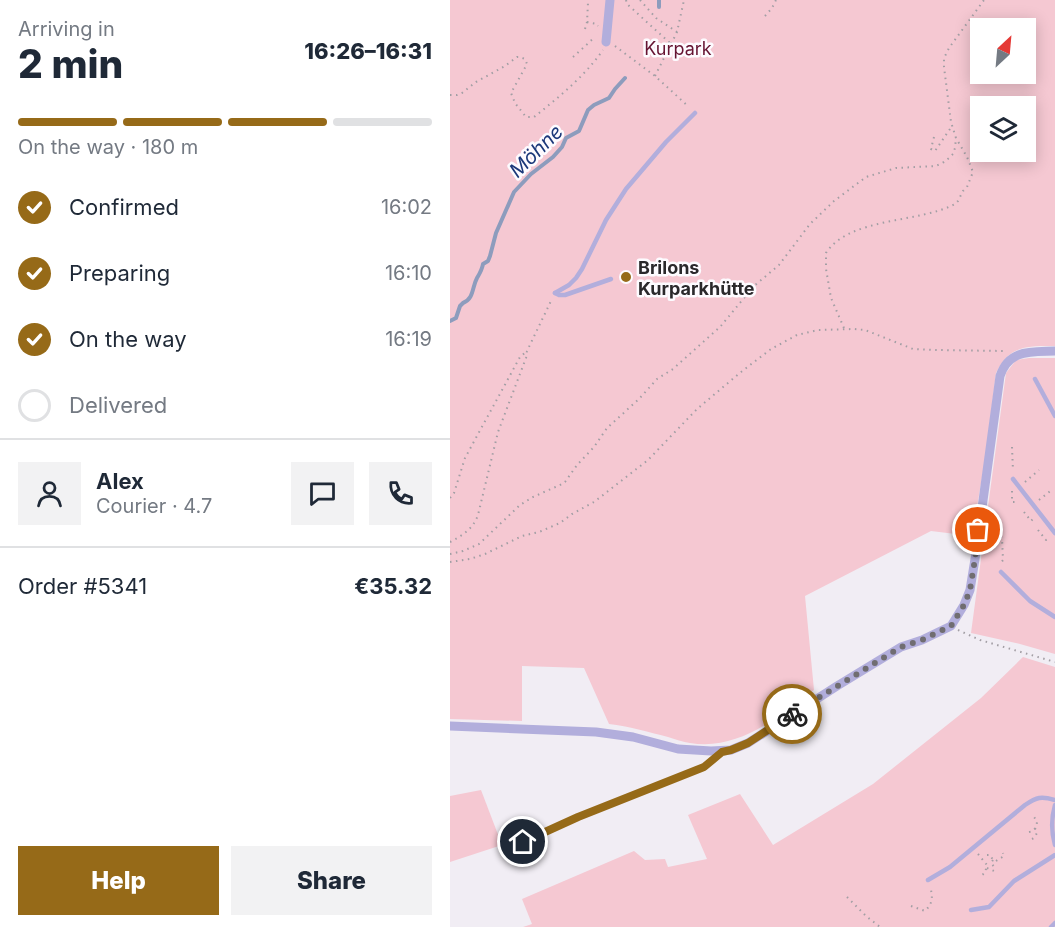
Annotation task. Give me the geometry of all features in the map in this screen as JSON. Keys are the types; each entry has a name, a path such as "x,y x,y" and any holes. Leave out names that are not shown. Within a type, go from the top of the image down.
{"street":[{"path":"606,42 610,0"},
{"path":"450,726 596,732 633,737 678,748 722,752 748,743 901,647 951,626 970,590 1002,370 1009,360 1022,353 1055,351"}],"lane":[{"path":"555,293 569,285 582,269 592,245 626,189 666,142 695,113"},
{"path":"555,293 565,295 611,279"},
{"path":"1035,379 1055,416"},
{"path":"1014,480 1055,533"},
{"path":"1001,572 1030,601 1055,617"},
{"path":"505,850 578,817 704,767 722,752"},
{"path":"928,880 950,867 1025,805 1043,797 1055,800"},
{"path":"1055,805 1052,818 1052,836 1055,845"},
{"path":"970,910 989,907 1014,881 1055,855"},
{"path":"1051,927 1055,923"}],"path":[{"path":"626,0 627,4 671,44"},
{"path":"640,0 656,18 677,32"},
{"path":"656,76 677,32 684,0"},
{"path":"765,16 776,0"},
{"path":"844,328 829,290 826,253 835,243 849,234 896,220 931,213 955,204 967,188 973,172 952,126 944,67 946,54 984,0"},
{"path":"585,29 588,3"},
{"path":"573,57 601,32 597,24 587,22"},
{"path":"450,95 462,93 476,82 520,57 525,59 527,64 511,93 515,103 526,117 534,117 563,94 594,62 606,42 656,76 695,113"},
{"path":"934,137 931,149 935,151 952,126"},
{"path":"450,554 479,544 520,505 565,482 607,428 657,379 673,369 720,327 754,286 779,265 810,224 834,201 861,180 877,173 896,168 936,166 944,162 953,154 956,138"},
{"path":"450,542 470,529 478,515 498,432 527,351 555,293"},
{"path":"450,562 478,557 515,538 531,532 539,532 560,523 594,502 648,460 708,399 762,355 803,333 844,328 865,330 913,349 1022,353"},
{"path":"450,498 454,493 465,458 520,357 527,351"},
{"path":"1012,447 1014,480 1021,479 1024,483 1038,470"},
{"path":"1032,503 1053,489"},
{"path":"995,536 1002,538 1003,560 1001,563"},
{"path":"951,626 980,640 1055,662"},
{"path":"1032,838 1037,833 1035,828 1037,821 1034,817"},
{"path":"1029,832 1035,828"},
{"path":"971,849 987,865 985,873 980,874"},
{"path":"993,860 1001,859 1004,856 1003,853"},
{"path":"987,855 990,855 993,860 991,863 995,870 987,868"},
{"path":"911,906 925,911 930,906 933,900 928,880"},
{"path":"847,897 880,927"}],"green space":[{"name":"Kurpark","path":"450,0 1055,0 1055,346 1028,347 1013,352 996,373 972,536 931,531 805,596 814,690 772,721 741,737 708,744 690,743 609,724 584,668 522,666 522,721 450,719"},
{"path":"1055,358 1055,654 971,633 1006,373 1016,360"},
{"path":"1023,657 1055,667 1055,927 523,927 532,924 522,899 634,851 645,860 665,859 668,867 707,859 688,815 740,794 773,845 873,784 981,698"},
{"path":"481,790 502,845 450,862 450,796"}],"waterway":[{"name":"Möhne","path":"659,0 659,7"},
{"name":"Möhne","path":"450,321 456,318 460,306 471,296 483,264 488,261 496,233 514,192 531,174 553,157 566,138 579,131 588,110 609,98 625,78"}],"way so far":[{"path":"792,714 901,647 951,626 970,590 978,530"}],"place":[{"name":"Brilons Kurparkhütte","path":"626,277"}],"route":[{"path":"523,842 578,817 704,767 722,752 748,743 792,714"}]}
